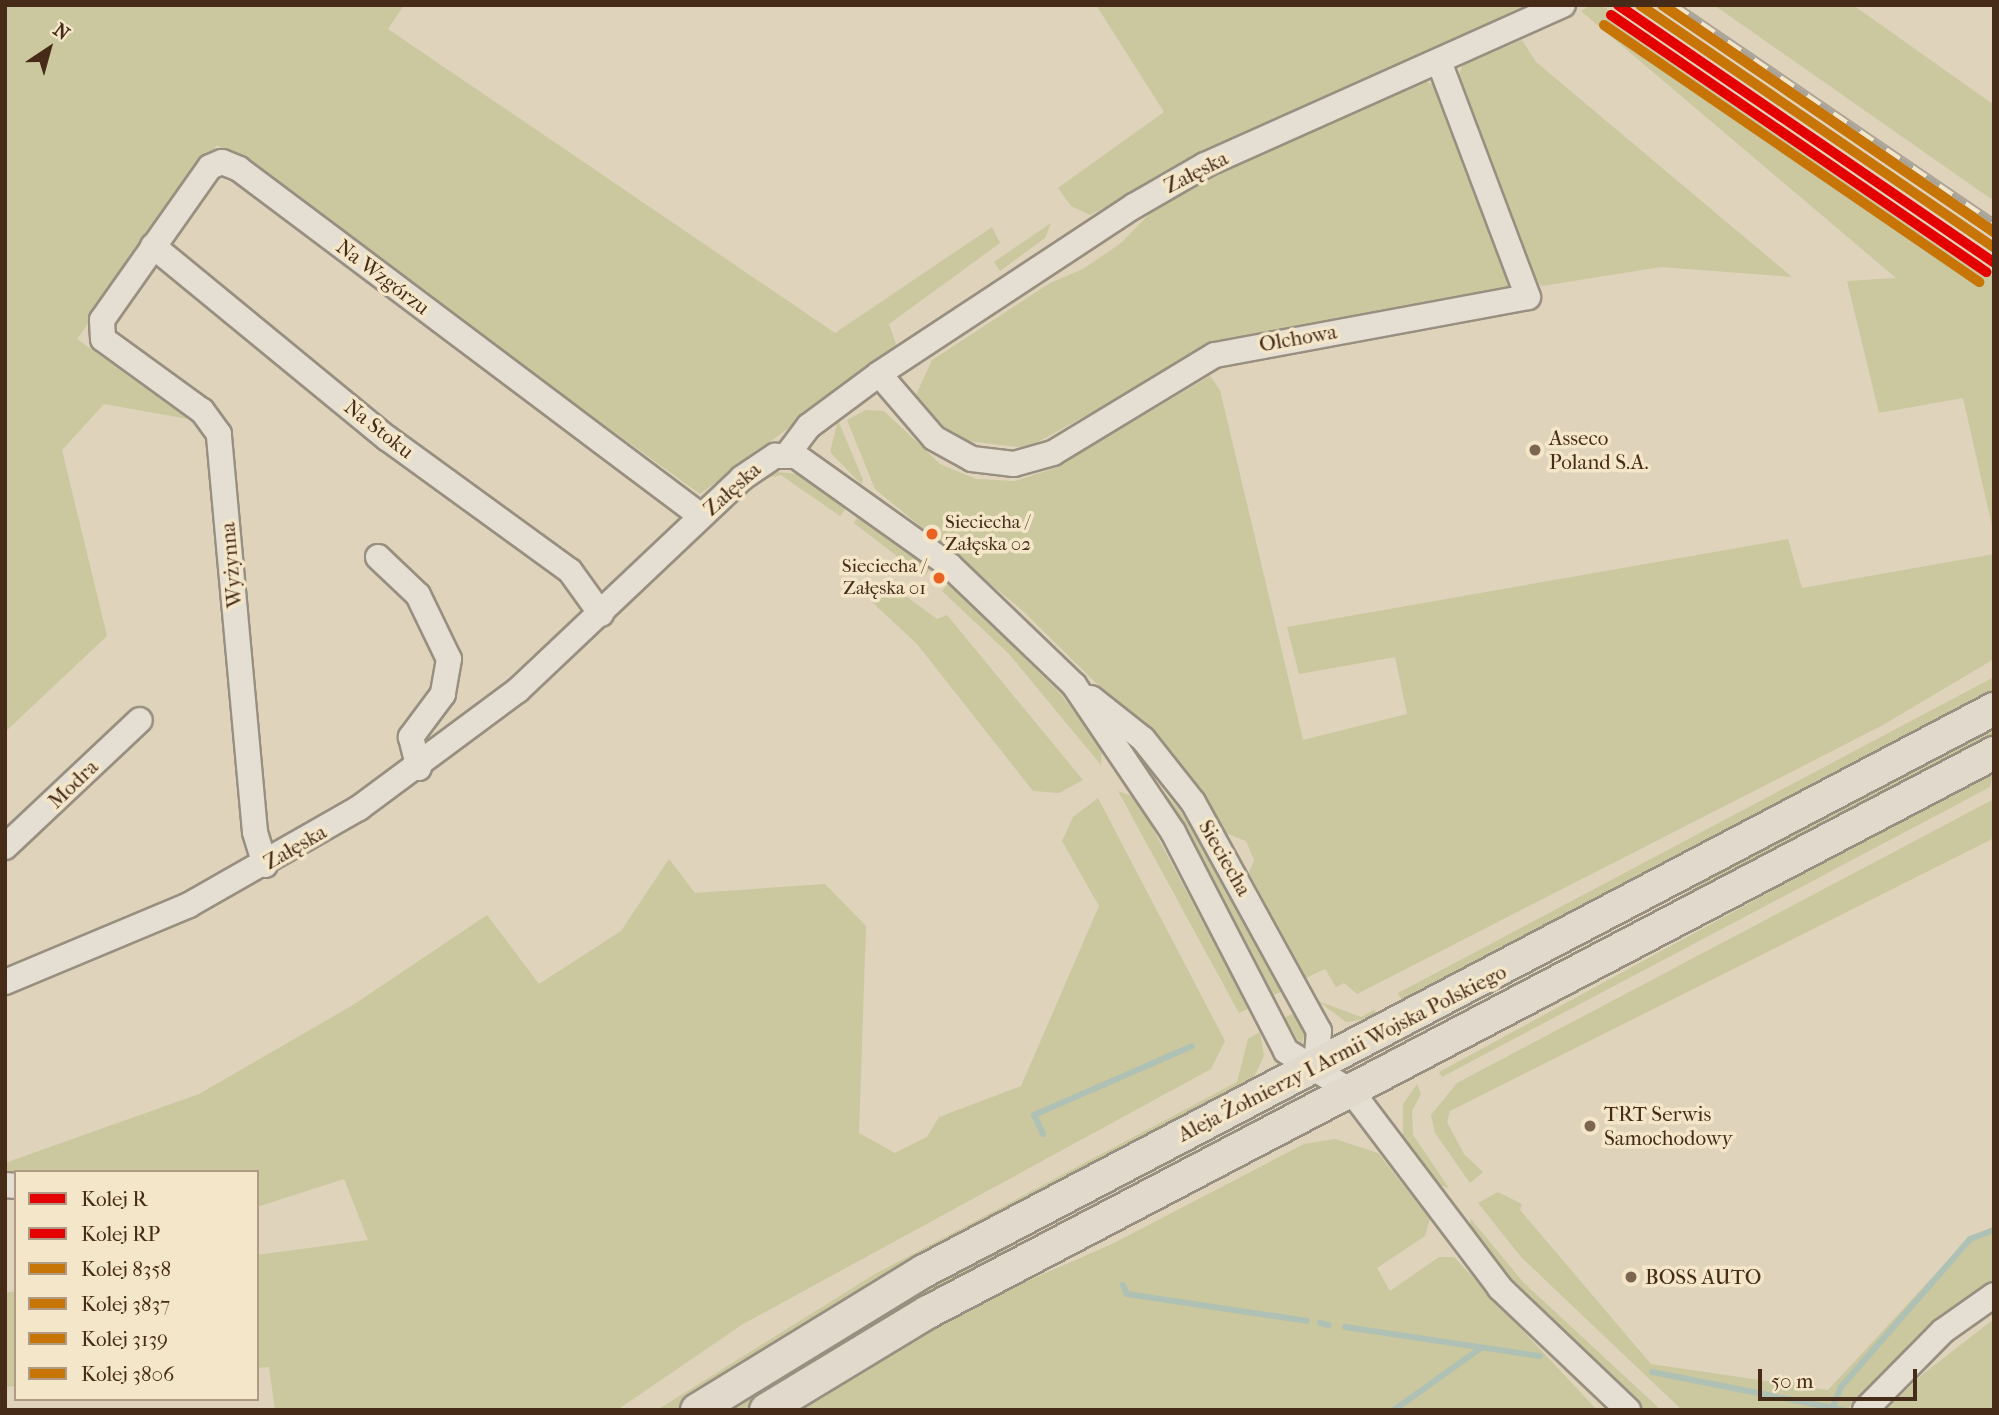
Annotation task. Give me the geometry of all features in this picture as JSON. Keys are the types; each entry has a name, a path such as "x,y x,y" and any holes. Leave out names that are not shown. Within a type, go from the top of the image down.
{"main road":[{"name":"Aleja Żołnierzy I Armii Wojska Polskiego","path":"696,1410 925,1271 1994,709"},
{"name":"Aleja Żołnierzy I Armii Wojska Polskiego","path":"766,1410 928,1312 1994,753"}],"street":[{"name":"Załęska","path":"5,982 128,934 265,865 419,768 601,614 701,516 763,461 787,455 809,426 879,374 1083,237 1205,165 1563,5"},
{"name":"Olchowa","path":"879,374 949,448 972,459 1014,464 1053,453 1215,355 1528,297 1439,61"},
{"name":"Na Wzgórzu","path":"102,320 210,167 222,162 239,169 701,516"},
{"name":"Na Stoku","path":"153,246 387,438 570,571 601,614"},
{"name":"Wyżynna","path":"102,320 103,339 202,411 219,435 255,832 265,865"},
{"name":"Sieciecha","path":"787,455 806,461 950,566 1074,685 1143,739 1193,802 1319,1031 1315,1067"},
{"path":"378,557 418,594 449,659 443,694 411,737 419,768"},
{"name":"Sieciecha","path":"1074,685 1173,832 1286,1051 1352,1092 1500,1288 1628,1410"},
{"name":"Modra","path":"5,847 140,720"},
{"path":"1865,1410 1943,1331 1994,1295"}],"shaded area":[{"path":"5,5 404,5 388,29 835,333 992,227 1000,243 889,324 897,347 700,494 217,145 77,339 188,419 104,404 62,450 107,636 5,732"},
{"path":"1096,5 1532,6 1278,118 1090,215 1071,206 1058,188 1164,112"},
{"path":"1591,5 1601,5 1994,276 1994,535 1963,398 1879,413 1847,281 1896,278 1581,11"},
{"path":"1714,5 1853,5 1994,105 1994,201"},
{"path":"1522,40 1536,62 1792,277 1661,267 1542,286 1534,280 1457,80 1463,64"},
{"path":"1425,81 1438,87 1514,288 1212,346 1027,448 959,440 914,399 932,360 1050,283 1083,269 1121,243 1158,205 1297,134"},
{"path":"1051,223 1045,238 1000,271 994,262"},
{"path":"1210,376 1220,390 1303,740 1407,714 1395,657 1299,674 1287,627 1788,539 1802,588 1994,554 1994,659 1883,725 1357,994 1344,983 1336,987 1325,969 1306,978 1249,873 1254,860 1246,841 1223,832 1176,762 1022,610 875,489 847,420 866,410 884,411 940,464 976,479 1015,481 1055,468"},
{"path":"838,420 863,480 861,484 830,452"},
{"path":"777,472 800,474 847,507 840,516 781,475 760,480"},
{"path":"859,515 931,568 924,577 854,523"},
{"path":"888,583 937,619 947,615 1083,780 1059,793 1033,791 917,644 872,602"},
{"path":"949,583 1060,693 1102,748 1101,765 1009,654 942,591"},
{"path":"1994,677 1994,692 1939,724 1404,1005 1398,993"},
{"path":"1994,724 1994,738 1636,925 1714,875"},
{"path":"1994,770 1990,787 1442,1077 1439,1072"},
{"path":"1146,772 1179,809 1227,884 1283,991 1272,996 1184,826"},
{"path":"1118,791 1134,797 1145,814 1249,1008 1239,1013"},
{"path":"1098,798 1225,1041 1211,1069 743,1324 617,1410 275,1410 269,1367 259,1368 259,1255 368,1240 344,1179 259,1206 259,1170 14,1170 14,1182 5,1181 5,1163 199,1094 353,1005 487,915 539,984 621,931 669,859 695,893 825,884 866,926 859,1133 895,1153 927,1137 939,1117 1021,1086 1099,906 1062,841 1073,817"},
{"path":"1994,799 1994,838 1450,1111 1447,1122 1464,1154 1483,1172 1470,1183 1435,1133 1431,1115 1457,1083"},
{"path":"1318,1001 1361,1017 1374,1010 1382,1017 1346,1022"},
{"path":"1294,1013 1305,1034 1301,1045 1284,1018"},
{"path":"1260,1032 1264,1056 1251,1083 676,1410 657,1410 875,1274 1237,1082 1248,1039"},
{"path":"1417,1084 1421,1094 1412,1111 1413,1135 1449,1188 1436,1184 1403,1138 1403,1104"},
{"path":"1235,1123 1050,1223 743,1410 720,1410 911,1294"},
{"path":"1335,1139 1378,1153 1430,1219 1425,1236 1377,1268 1390,1291 1439,1257 1454,1257 1597,1410 796,1410 963,1309 1112,1244 1304,1144"},
{"path":"1498,1192 1522,1204 1520,1210 1651,1364 1828,1390 1967,1240 1994,1226 1994,1279 1916,1341 1847,1410 1682,1410 1521,1257 1478,1203"},
{"path":"1470,1218 1523,1282 1661,1410 1644,1410 1532,1306 1471,1235"},
{"path":"14,1291 14,1386 5,1387 5,1293"},
{"path":"1994,1319 1994,1410 1886,1410 1923,1374"}],"waterway":[{"path":"1043,1134 1034,1115 1192,1046"},
{"path":"1833,1406 1841,1387 1970,1239 1994,1230"},
{"path":"1123,1285 1127,1294 1307,1321"},
{"path":"1320,1323 1329,1325"},
{"path":"1345,1327 1540,1356"},
{"path":"1394,1410 1481,1348"},
{"path":"1652,1372 1844,1410"}],"railway":[{"path":"1675,5 1994,223"}],"rail line":[{"name":"R","path":"1618,5 1994,262"},
{"name":"8358","path":"1640,5 1994,247"},
{"name":"3139","path":"1662,5 1994,232"},
{"name":"3806","path":"1663,5 1994,232"},
{"name":"RP","path":"1611,15 1987,272"},
{"name":"3837","path":"1604,25 1980,282"}],"place":[{"name":"Asseco Poland S.A.","path":"1535,450"},
{"name":"Sieciecha / Załęska 02","path":"932,534"},
{"name":"Sieciecha / Załęska 01","path":"939,578"},
{"name":"TRT Serwis Samochodowy","path":"1590,1126"},
{"name":"BOSS AUTO","path":"1631,1277"}]}
